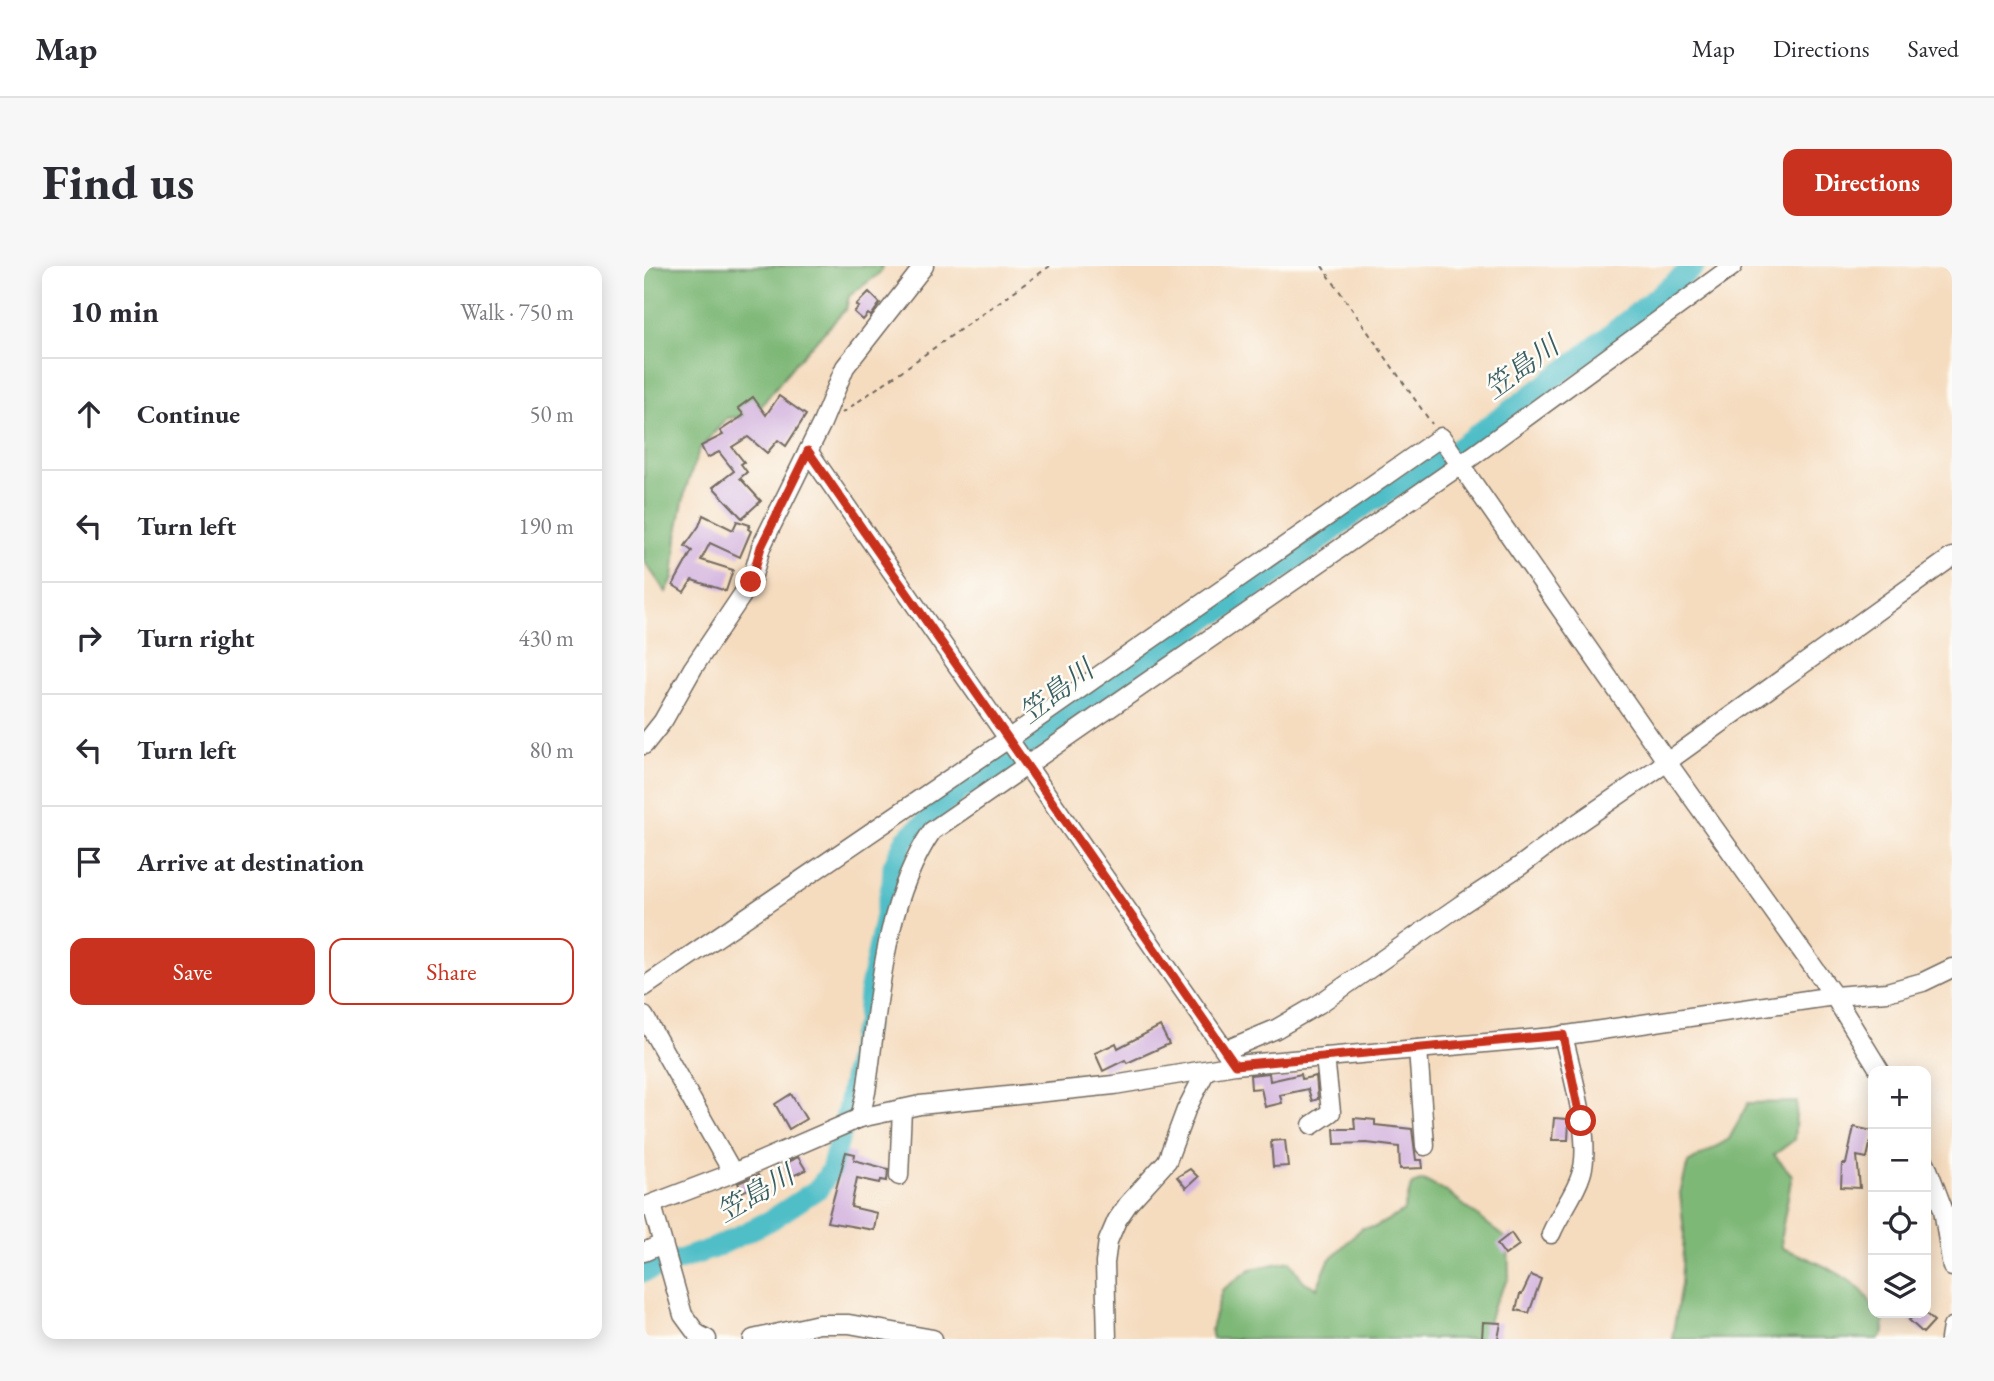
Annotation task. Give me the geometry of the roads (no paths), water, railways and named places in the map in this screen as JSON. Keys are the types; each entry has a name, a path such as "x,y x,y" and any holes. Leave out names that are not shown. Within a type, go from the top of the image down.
{"street":[{"path":"644,745 663,721 693,668 751,582 765,537 822,422 845,367 923,266"},
{"path":"860,1118 890,930 906,877 917,853 932,831 1459,466 1733,266"},
{"path":"644,987 1441,437 1834,996 1877,1066"},
{"path":"808,451 1231,1058"},
{"path":"707,1339 697,1334 683,1315 648,1206 733,1173 860,1118 951,1101 1114,1085 1206,1071 1319,1004 1521,866 1569,829 1667,762 1952,557"},
{"path":"1231,1058 1325,1057 1563,1035 1834,996 1887,992 1923,982 1952,968"},
{"path":"644,1016 733,1173"},
{"path":"1551,1234 1558,1215 1581,1176 1585,1154 1563,1035"},
{"path":"1418,1049 1425,1146"},
{"path":"1312,1125 1331,1112 1325,1057"},
{"path":"1107,1339 1105,1263 1108,1241 1128,1203 1167,1161 1186,1110 1206,1071"},
{"path":"899,1176 902,1109"},
{"path":"1931,1177 1943,1209 1952,1267"},
{"path":"644,1252 663,1247"},
{"path":"753,1339 819,1324 849,1324 933,1339"},
{"path":"1950,1339 1952,1327"}],"waterway":[{"name":"笠島川","path":"644,1272 714,1248 771,1220 819,1188 831,1170 847,1111 861,1037 866,1026 869,993 893,866 905,840 962,789 997,771 1078,707 1114,686 1208,617 1227,608 1290,564 1366,505 1435,465 1577,361 1695,266"}]}
